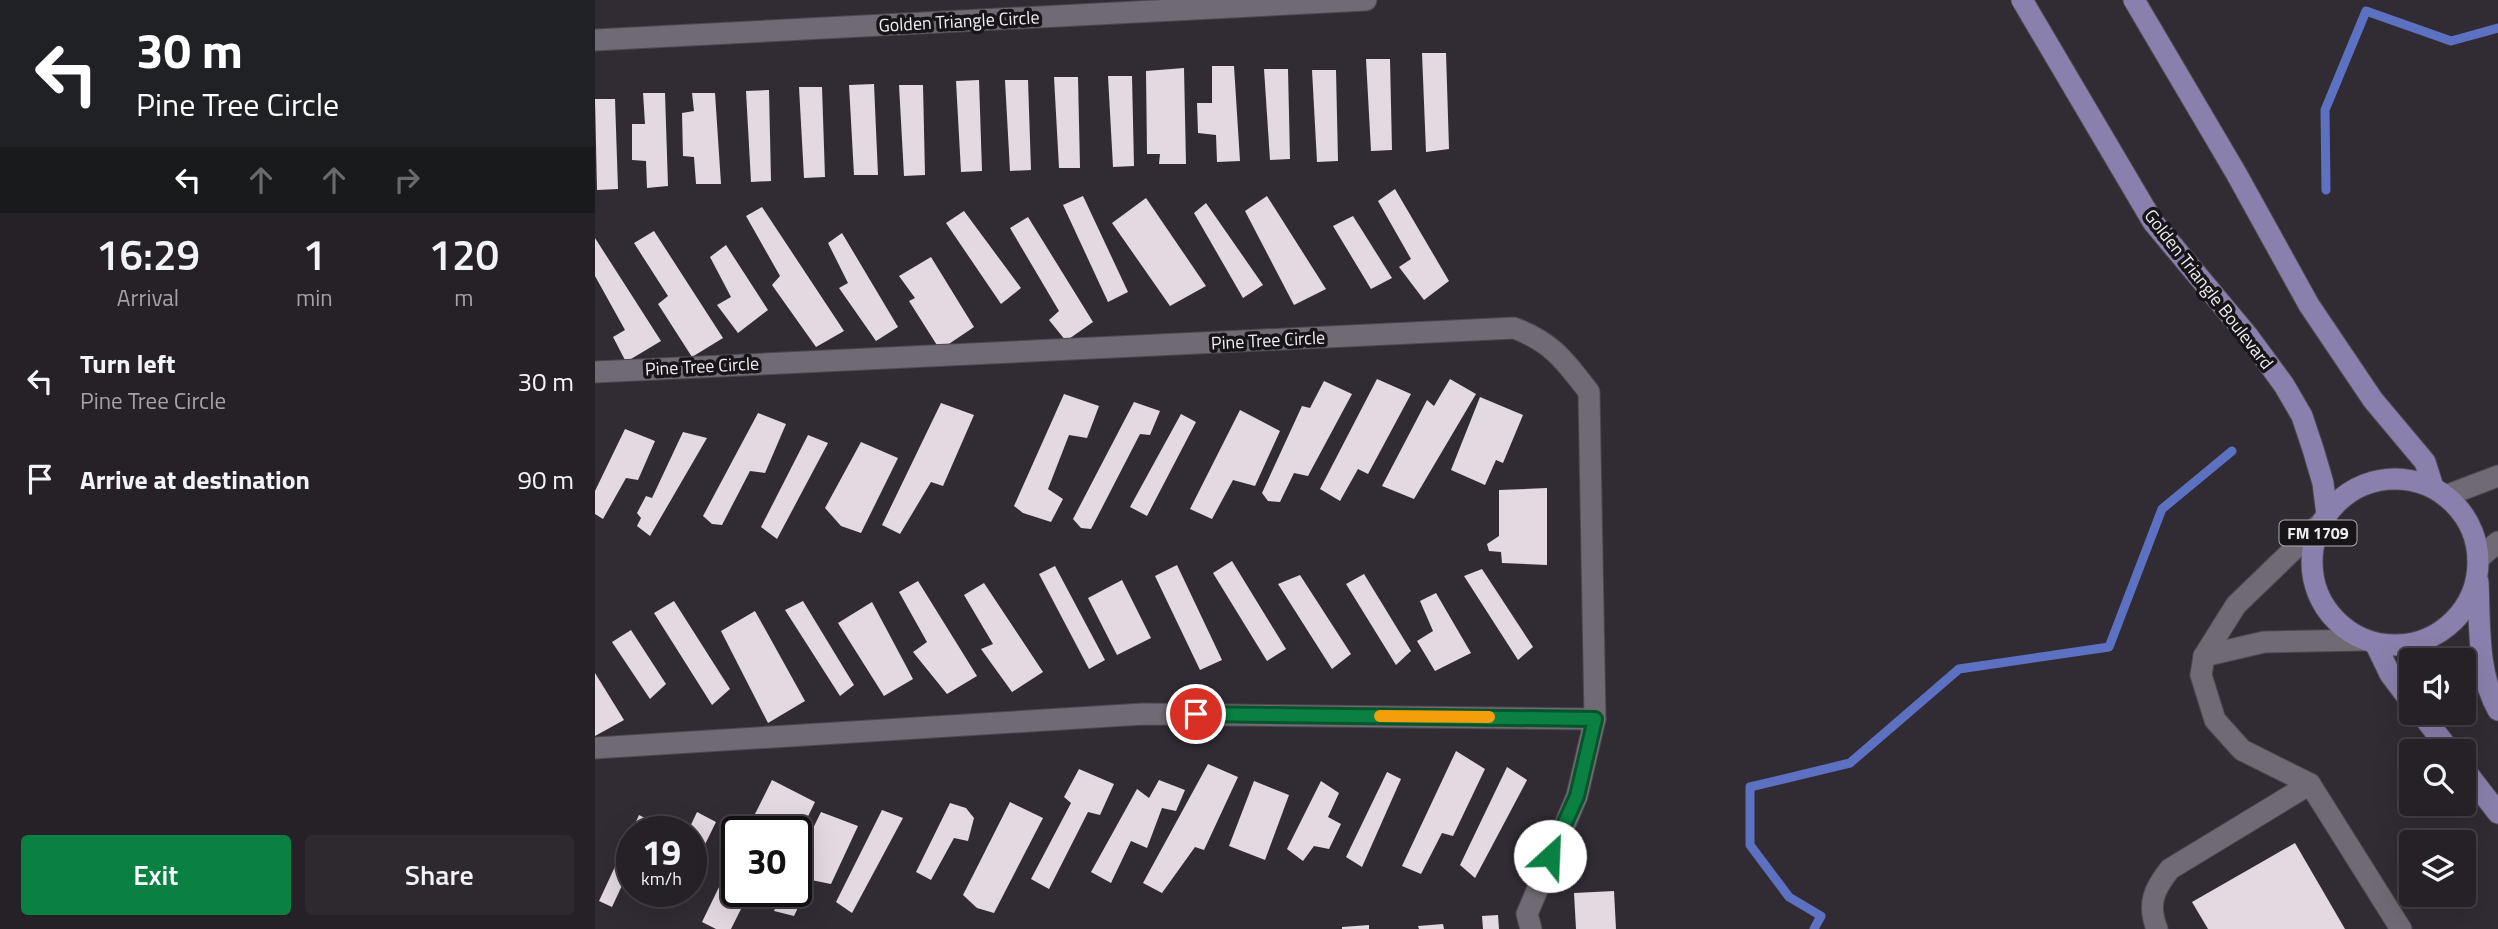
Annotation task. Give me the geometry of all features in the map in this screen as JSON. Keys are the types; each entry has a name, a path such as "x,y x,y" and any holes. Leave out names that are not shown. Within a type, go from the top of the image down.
{"main road":[{"name":"Golden Triangle Boulevard","path":"2022,0 2153,222 2248,336 2284,385 2302,416 2313,449 2323,483 2325,518"},
{"path":"2134,0 2236,173 2309,305 2373,400 2425,462 2439,492 2470,527 2478,564 2485,671 2489,695 2498,710"},
{"name":"FM 1709","path":"2399,686 2370,642 2349,632 2331,615 2318,594 2312,570 2313,545 2325,518 2344,496 2367,484 2392,479 2439,492"},
{"path":"2370,642 2399,646 2423,640 2444,630 2460,613 2472,592 2478,564"},
{"path":"2430,725 2441,739"},
{"path":"2476,785 2498,813"}],"street":[{"name":"Golden Triangle Circle","path":"595,40 1366,0"},
{"name":"Pine Tree Circle","path":"595,372 1514,328 1533,335 1557,351 1589,392 1595,719 1577,796 1527,914 1531,929"},
{"path":"2439,492 2498,475"},
{"path":"2325,518 2245,594 2204,656 2201,675 2215,720 2242,750 2310,785 2400,929"},
{"path":"2478,564 2498,541"},
{"path":"2204,656 2264,642 2370,642"},
{"path":"595,748 1143,713 1595,719"},
{"path":"2157,929 2151,900 2158,884 2170,869 2310,785"}],"building":[{"path":"1422,53 1446,53 1449,149 1426,152"},
{"path":"1366,59 1390,59 1392,150 1371,151"},
{"path":"1212,66 1234,66 1240,161 1217,162 1216,135 1198,133 1197,103 1212,103"},
{"path":"1184,68 1186,164 1159,164 1160,154 1147,154 1146,71"},
{"path":"1264,69 1288,69 1290,159 1270,160"},
{"path":"1312,70 1336,70 1338,161 1317,162"},
{"path":"1108,76 1132,76 1134,166 1113,167"},
{"path":"1054,77 1078,77 1080,168 1059,168"},
{"path":"979,80 982,171 961,172 956,81"},
{"path":"1005,80 1028,80 1031,170 1010,171"},
{"path":"874,84 878,175 854,175 849,85"},
{"path":"899,85 923,85 925,175 904,176"},
{"path":"799,87 822,87 825,177 804,178"},
{"path":"769,90 771,181 751,182 746,91"},
{"path":"643,93 665,93 668,186 647,188 646,161 632,160 632,124 645,124"},
{"path":"692,93 715,93 721,184 696,184 694,157 683,156 682,113 694,111"},
{"path":"595,99 615,99 618,189 597,190"},
{"path":"1395,189 1449,281 1424,300 1399,267 1411,259 1378,201"},
{"path":"1083,196 1128,292 1108,302 1063,205"},
{"path":"1267,196 1326,289 1294,305 1245,211"},
{"path":"1146,198 1206,286 1170,306 1112,223"},
{"path":"1206,203 1263,285 1243,298 1194,213"},
{"path":"762,207 844,331 816,347 772,285 780,276 746,216"},
{"path":"964,211 1021,288 1001,304 946,223"},
{"path":"1353,216 1392,278 1371,289 1333,226"},
{"path":"1028,217 1093,322 1066,341 1049,320 1059,311 1010,228"},
{"path":"654,231 723,338 692,357 658,304 668,296 634,243"},
{"path":"842,233 898,327 876,341 839,288 848,283 828,243"},
{"path":"595,238 661,341 626,362 613,337 625,330 595,276"},
{"path":"726,245 768,310 738,333 717,305 731,297 710,257"},
{"path":"931,257 974,327 940,350 909,301 915,298 899,276"},
{"path":"1377,379 1411,394 1368,474 1358,469 1340,501 1320,489"},
{"path":"1450,379 1476,394 1414,499 1382,486 1427,400 1434,406"},
{"path":"1324,381 1352,394 1308,476 1294,473 1280,502 1268,501 1262,493 1302,406 1310,408"},
{"path":"1064,394 1099,406 1087,438 1069,435 1048,489 1063,499 1051,522 1023,513 1014,506"},
{"path":"1480,397 1523,415 1503,463 1496,460 1485,485 1451,470"},
{"path":"1134,402 1160,411 1150,435 1140,434 1091,529 1081,528 1073,519"},
{"path":"941,403 974,415 943,486 931,482 900,534 882,525"},
{"path":"1240,410 1280,431 1255,486 1233,480 1212,519 1190,509"},
{"path":"758,413 786,424 765,473 750,471 722,525 712,524 703,516"},
{"path":"1181,414 1196,422 1147,516 1130,507"},
{"path":"625,429 655,441 638,480 626,478 603,519 595,514 595,491"},
{"path":"683,432 707,438 650,536 637,526 641,518 637,513 646,496 652,498"},
{"path":"808,435 828,443 777,539 761,527"},
{"path":"861,442 898,458 861,533 841,526 825,508"},
{"path":"1547,488 1547,565 1502,563 1501,552 1489,551 1487,544 1499,536 1499,490"},
{"path":"1232,561 1286,649 1267,661 1213,573"},
{"path":"1177,565 1222,660 1200,670 1155,576"},
{"path":"1055,566 1105,660 1089,669 1039,574"},
{"path":"1482,569 1533,647 1518,660 1464,576"},
{"path":"1364,574 1411,651 1396,665 1346,584"},
{"path":"1300,575 1351,654 1332,669 1278,584"},
{"path":"1122,580 1151,638 1117,655 1088,598"},
{"path":"918,581 977,676 947,694 913,652 927,642 899,592"},
{"path":"984,583 1043,672 1012,692 981,649 993,644 964,595"},
{"path":"1436,593 1471,653 1435,671 1417,641 1433,631 1420,601"},
{"path":"674,601 730,689 712,705 654,613"},
{"path":"803,601 854,685 840,696 785,610"},
{"path":"872,602 913,679 884,696 838,623"},
{"path":"755,611 805,701 768,723 721,631"},
{"path":"631,630 666,684 650,699 612,642"},
{"path":"595,673 624,720 595,736"},
{"path":"1456,751 1485,769 1453,836 1442,833 1421,874 1402,866"},
{"path":"1208,764 1238,777 1204,850 1195,847 1162,893 1143,883"},
{"path":"1507,767 1527,780 1475,878 1460,865"},
{"path":"1079,769 1114,784 1100,815 1088,812 1049,889 1031,879 1071,803 1064,797"},
{"path":"1387,772 1401,779 1362,867 1346,857"},
{"path":"772,780 815,802 808,816 755,814"},
{"path":"1159,780 1185,790 1176,811 1162,808 1147,848 1131,841 1111,883 1091,872 1137,789 1149,798"},
{"path":"1254,781 1289,795 1265,860 1229,846"},
{"path":"1321,781 1339,793 1328,817 1341,824 1329,849 1314,846 1303,861 1287,849"},
{"path":"1010,802 1043,818 994,913 977,908 963,895"},
{"path":"950,803 966,808 974,818 968,841 954,838 931,880 916,872"},
{"path":"882,810 903,818 852,913 836,902"},
{"path":"821,812 858,826 831,884 812,880 812,830"},
{"path":"707,817 716,822 707,840"},
{"path":"2295,843 2345,929 2208,929 2192,902"},
{"path":"616,864 616,898 612,907 599,901"},
{"path":"721,883 721,907 742,907 731,929 716,929 702,922"},
{"path":"1614,891 1616,929 1576,929 1574,893"},
{"path":"776,907 798,907 794,916 774,911"},
{"path":"1498,915 1499,929 1483,929 1482,916"},
{"path":"1443,924 1444,929 1419,929 1418,926"},
{"path":"1369,925 1369,929 1342,929 1342,927"}],"waterway":[{"path":"2326,190 2325,110 2366,11 2451,41 2498,28"},
{"path":"1814,929 1821,916 1789,897 1750,845 1750,787 1850,763 1959,669 2109,647 2162,509 2232,451"}],"slow traffic":[{"path":"1380,716 1489,717"}],"route":[{"path":"1196,714 1595,719 1577,796 1550,856"}]}
